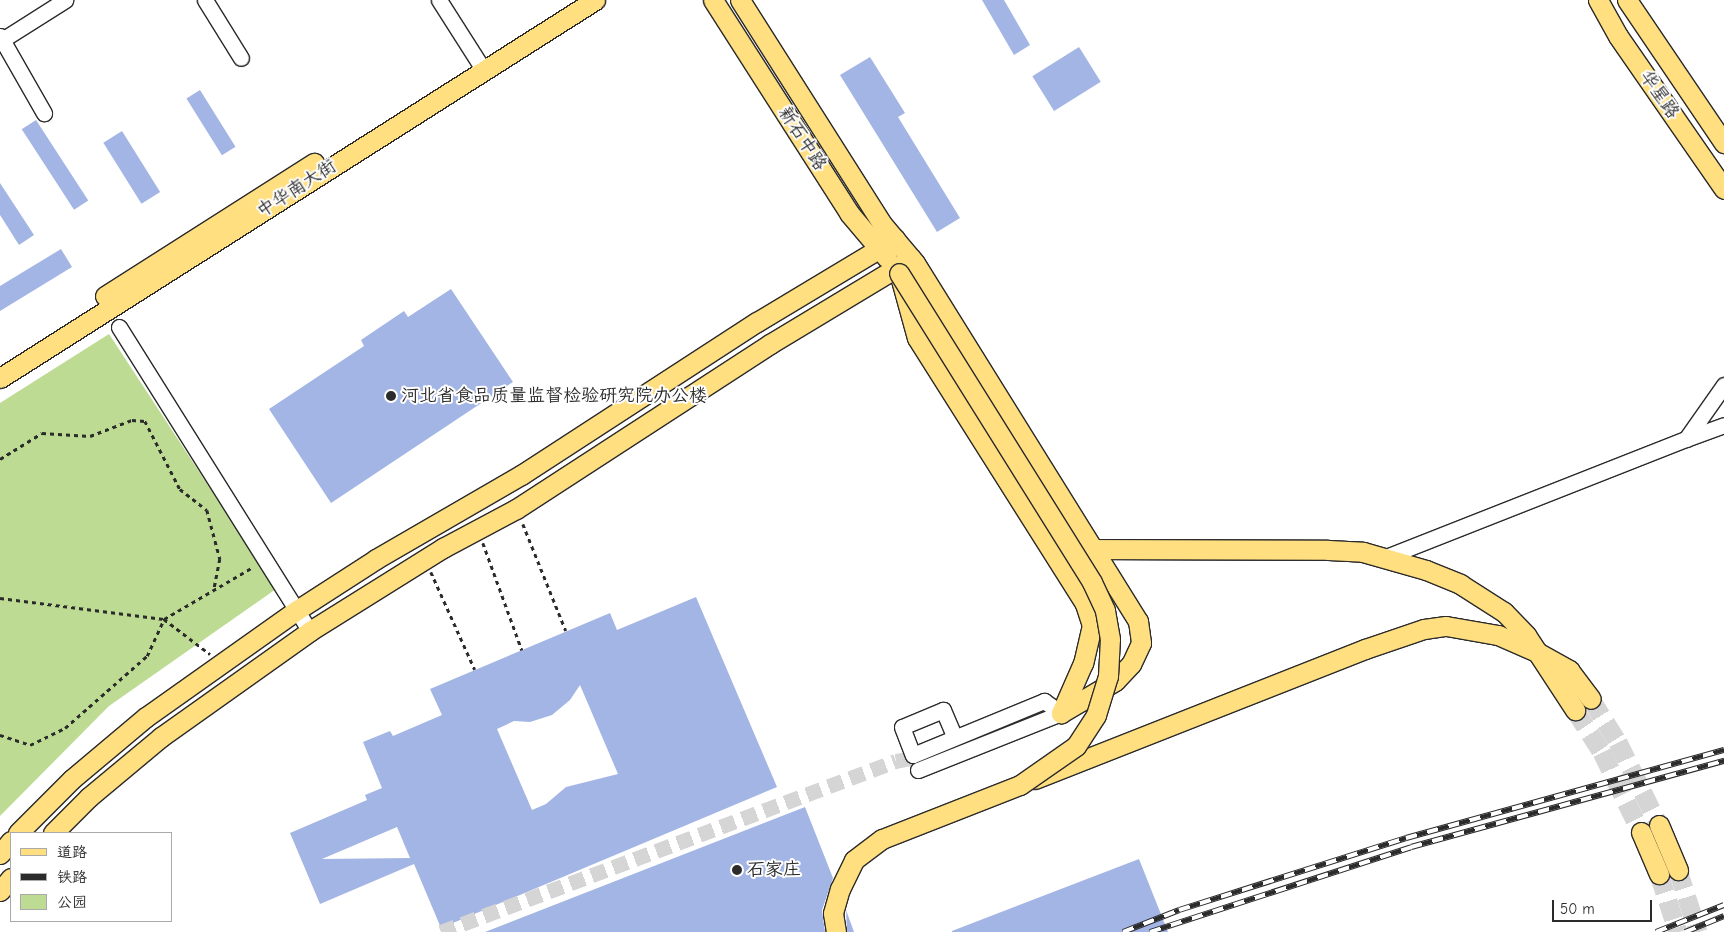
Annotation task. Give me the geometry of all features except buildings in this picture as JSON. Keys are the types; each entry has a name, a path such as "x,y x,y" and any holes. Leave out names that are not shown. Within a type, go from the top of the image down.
{"main road":[{"name":"中华南大街","path":"0,378 480,64 570,0"},
{"name":"中华南大街","path":"0,362 480,64 595,0"},
{"name":"新石中路","path":"713,0 849,213 887,244"},
{"name":"新石中路","path":"740,0 882,224 887,244"},
{"name":"华星路","path":"1598,0 1618,36 1724,189"},
{"name":"华星路","path":"1628,0 1724,143"},
{"path":"19,832 72,779 146,717 297,610 376,559 521,475 757,322 887,244 1138,621 1141,643 1131,664 1115,682 1061,713"},
{"path":"54,832 89,797 161,737 310,631 425,559 516,509 762,348 902,267"},
{"path":"902,267 917,338 1085,604 1092,625 1083,664 1061,713"},
{"path":"902,267 1092,582 1105,610 1110,639 1108,676 1096,715 1076,746 1020,785"},
{"path":"1053,552 1090,547 1328,550 1386,557 1460,584 1487,600 1526,635 1575,710"},
{"path":"836,932 833,913 840,888 854,860 882,839 1365,649 1424,629 1446,626 1498,635 1537,652 1569,670 1591,699"},
{"path":"1659,825 1678,870"},
{"path":"1641,832 1659,874"},
{"path":"0,854 10,842"},
{"path":"0,891 10,879"}],"street":[{"path":"44,113 3,47 65,0"},
{"path":"205,0 242,58"},
{"path":"439,0 480,64"},
{"path":"119,327 310,631"},
{"path":"1686,440 1724,386"},
{"path":"1386,557 1724,425"},
{"path":"952,731 943,710 902,727 913,755 1044,701 1061,713"},
{"path":"918,770 1061,713"}],"path":[{"path":"0,459 42,433 90,436 132,420 146,421 180,489 207,510 220,559 214,589"},
{"path":"516,509 566,632"},
{"path":"478,530 522,650"},
{"path":"425,559 475,670"},
{"path":"0,735 30,744 65,728 147,656 164,619 265,560"},
{"path":"0,598 164,619 221,663"}],"green space":[{"path":"109,334 276,589 109,706 0,816 0,403"}],"tunnel":[{"path":"1591,699 1618,742 1659,825"},
{"path":"1575,710 1602,752 1641,832"},
{"path":"441,932 896,761 943,752 951,732"},
{"path":"1678,870 1698,932"},
{"path":"1659,874 1678,932"}],"railway":[{"path":"1123,932 1179,910 1406,838 1724,750"},
{"path":"1150,932 1411,847 1724,761"},
{"path":"1656,932 1724,905"},
{"path":"1685,932 1724,916"}],"place":[{"name":"河北省食品质量监督检验研究院办公楼","path":"391,396"},
{"name":"石家庄","path":"737,870"}]}
